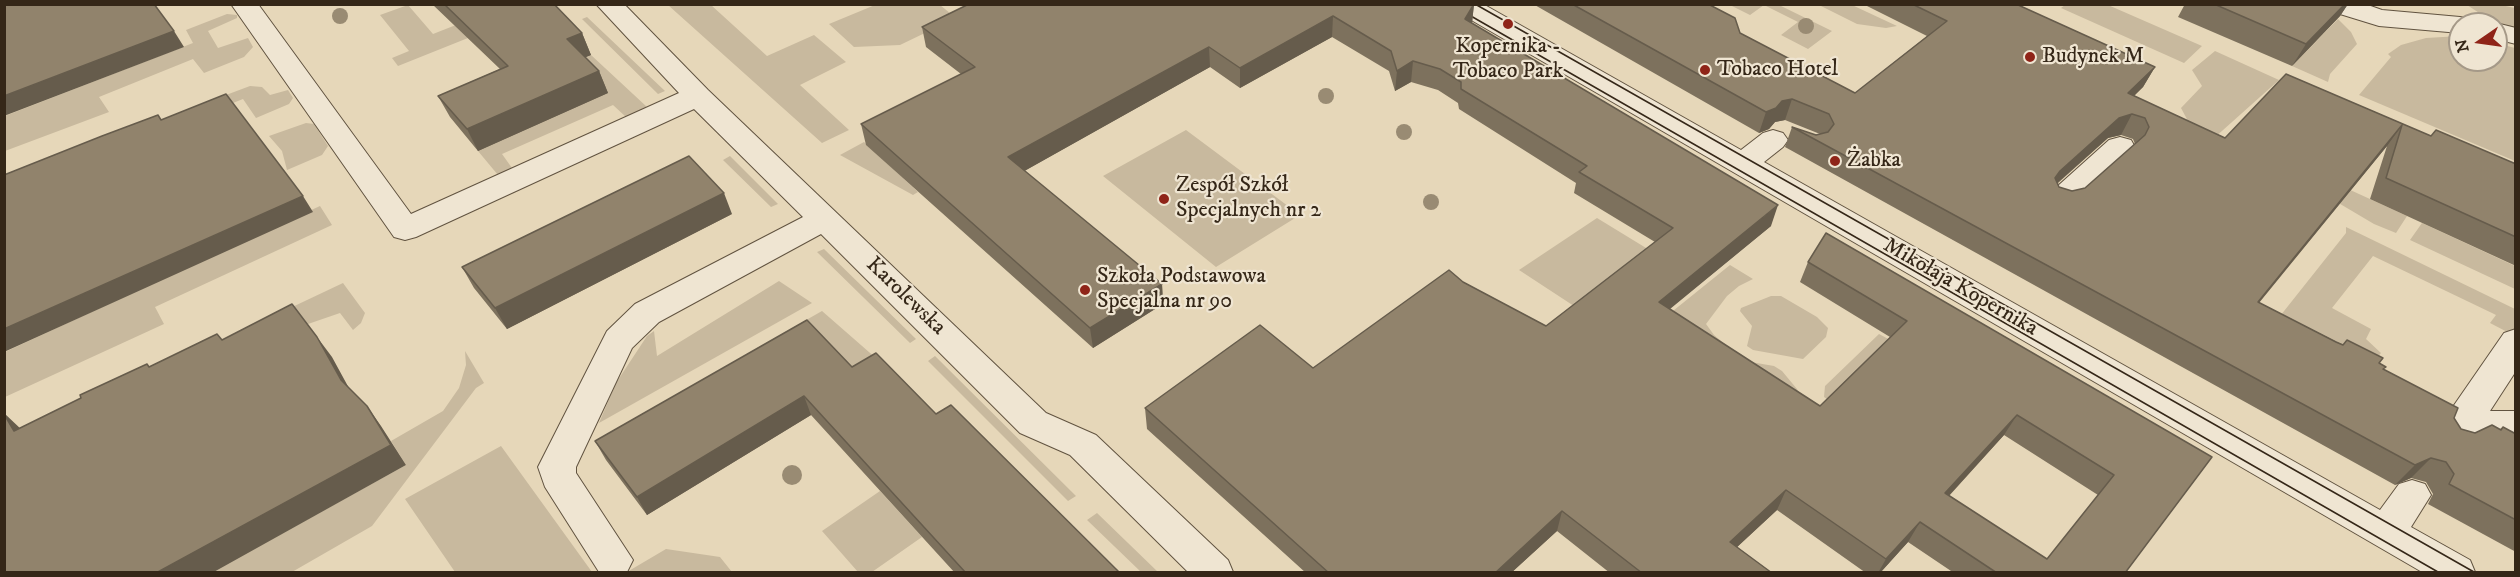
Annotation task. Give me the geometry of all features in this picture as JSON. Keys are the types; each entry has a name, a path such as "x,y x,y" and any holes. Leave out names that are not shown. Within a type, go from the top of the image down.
{"street":[{"path":"244,4 405,229 698,96"},
{"name":"Karolewska","path":"609,4 698,96 1033,423 1083,445 1214,573"},
{"name":"Mikołaja Kopernika","path":"1463,4 2456,573"},
{"path":"2349,8 2379,18 2448,24"},
{"path":"1742,164 1786,137"},
{"path":"2061,200 2120,147"},
{"path":"613,560 558,476 556,467 619,340 647,312 824,219"},
{"path":"2516,342 2459,429 2516,425"},
{"path":"2391,535 2391,525 2412,495"}],"shaded area":[{"path":"408,5 433,34 461,23 473,36 398,66 392,58 409,51 380,15"},
{"path":"668,5 711,5 767,56 814,35 846,62 800,85 849,130 822,143"},
{"path":"875,5 940,5 956,18 900,45 854,47 829,24"},
{"path":"1730,5 1764,5 1750,15"},
{"path":"1764,5 1779,5 1832,31 1808,49 1781,35 1798,22"},
{"path":"1819,5 1852,5 1897,26 1886,28 1857,24"},
{"path":"2065,5 2108,5 2202,46 2184,63 2061,8"},
{"path":"2467,5 2501,5 2515,8 2515,28 2508,26 2508,12 2478,12"},
{"path":"227,14 237,15 237,18 208,31 218,48 248,38 253,47 244,57 204,73 193,59 99,97 109,112 5,151 5,116 193,43 186,30"},
{"path":"587,17 665,91 658,94 582,19"},
{"path":"2338,19 2351,32 2357,44 2330,74 2328,82 2292,66"},
{"path":"2448,37 2448,72 2508,72 2508,46 2515,48 2515,161 2359,95 2391,57 2388,54 2401,45 2426,38"},
{"path":"2215,51 2279,80 2213,139 2189,123 2181,108 2202,86 2192,70"},
{"path":"591,55 647,107 626,117 613,105 502,154 512,168 498,175 478,151 608,93 577,61"},
{"path":"250,86 262,87 270,95 288,90 293,98 289,104 256,118 243,99 193,119 186,110"},
{"path":"306,123 314,124 328,146 322,155 287,170 282,151 269,136"},
{"path":"1186,130 1300,215 1216,267 1103,176"},
{"path":"864,142 918,192 913,195 840,155"},
{"path":"730,156 778,204 771,207 723,160"},
{"path":"2335,183 2407,216 2396,233 2374,224 2325,195"},
{"path":"320,206 332,225 155,307 164,324 5,397 5,352"},
{"path":"1597,218 1651,251 1577,308 1519,270"},
{"path":"2422,223 2515,266 2515,289 2410,240"},
{"path":"2346,227 2515,309 2515,336 2490,323 2496,315 2373,256 2332,308 2371,329 2366,339 2381,353 2367,370 2265,335 2346,233"},
{"path":"824,249 916,339 910,343 817,252"},
{"path":"1730,265 1753,279 1739,286 1727,296 1706,324 1714,335 1745,361 1774,366 1782,371 1797,389 1803,401 1658,323"},
{"path":"779,281 812,303 599,423 616,383 647,336 654,331 657,356"},
{"path":"343,283 365,313 361,323 353,330 340,313 308,324 250,327"},
{"path":"1771,296 1781,296 1817,317 1828,328 1826,337 1803,359 1753,350 1747,346 1752,326 1740,311 1741,308"},
{"path":"822,311 909,387 901,392 771,364 757,348"},
{"path":"1879,334 1892,341 1830,401 1824,397 1825,386"},
{"path":"465,351 484,383 476,388 372,526 292,572 212,572 406,465 391,441 443,411 459,388 466,365"},
{"path":"935,356 1076,496 1068,501 928,361"},
{"path":"501,446 592,572 455,572 405,499"},
{"path":"880,491 922,537 872,572 858,572 822,531"},
{"path":"1097,513 1158,572 1141,572 1087,520"},
{"path":"666,549 720,557 732,572 627,572"}],"building":[{"path":"4,4 154,4 174,31 4,96"},
{"path":"444,4 554,4 582,33 567,39 599,71 467,129 438,96 508,66"},
{"path":"969,4 1474,4 1465,19 1778,205 1659,302 1820,406 1907,321 1808,262 1826,233 2212,457 2125,573 1997,573 1920,522 1886,559 1786,490 1730,542 1772,573 1642,573 1562,511 1495,573 1329,573 1145,408 1260,325 1313,368 1449,270 1463,282 1546,326 1673,228 1579,172 1587,166 1461,89 1461,82 1440,69 1413,61 1397,71 1391,51 1333,16 1240,68 1209,47 1008,157 1162,284 1090,328 861,124 975,67 922,27","holes":["2017,415 2114,475 2047,559 1945,493"]},
{"path":"1572,4 1708,4 1735,18 1740,33 1855,93 1947,21 1912,4 2016,4 2155,67 2128,93 2225,138 2286,74 2431,136 2436,130 2516,164 2516,237 2386,178 2402,125 2258,302 2336,342 2343,345 2347,340 2383,358 2379,363 2386,367 2383,369 2458,408 2454,418 2461,429 2475,433 2492,425 2501,430 2503,427 2516,434 2516,520 2449,484 2454,474 2446,462 2431,458 2415,465 1792,127 1816,135 1828,132 1834,124 1829,114 1792,99 1782,101 1776,108 1766,112","holes":["2132,114 2145,118 2149,127 2145,135 2085,188 2072,191 2059,187 2055,178 2060,171 2119,118"]},
{"path":"2214,4 2345,4 2306,44"},
{"path":"226,94 303,196 4,329 4,175 158,115 161,120"},
{"path":"689,156 724,193 495,308 462,267"},
{"path":"292,304 317,337 341,380 367,406 391,445 156,573 4,573 4,414 14,431 81,398 80,395 147,364 149,367 217,334 222,340"},
{"path":"807,320 852,367 876,353 936,414 951,405 1120,573 966,573 804,396 637,497 595,441"}],"tram line":[{"path":"1450,4 2438,572"},
{"path":"1475,4 2474,572"}],"place":[{"name":"Kopernika - Tobaco Park","path":"1508,24"},
{"name":"Budynek M","path":"2030,57"},
{"name":"Tobaco Hotel","path":"1705,70"},
{"name":"Żabka","path":"1835,161"},
{"name":"Zespół Szkół Specjalnych nr 2","path":"1164,199"},
{"name":"Szkoła Podstawowa Specjalna nr 90","path":"1085,290"}]}
